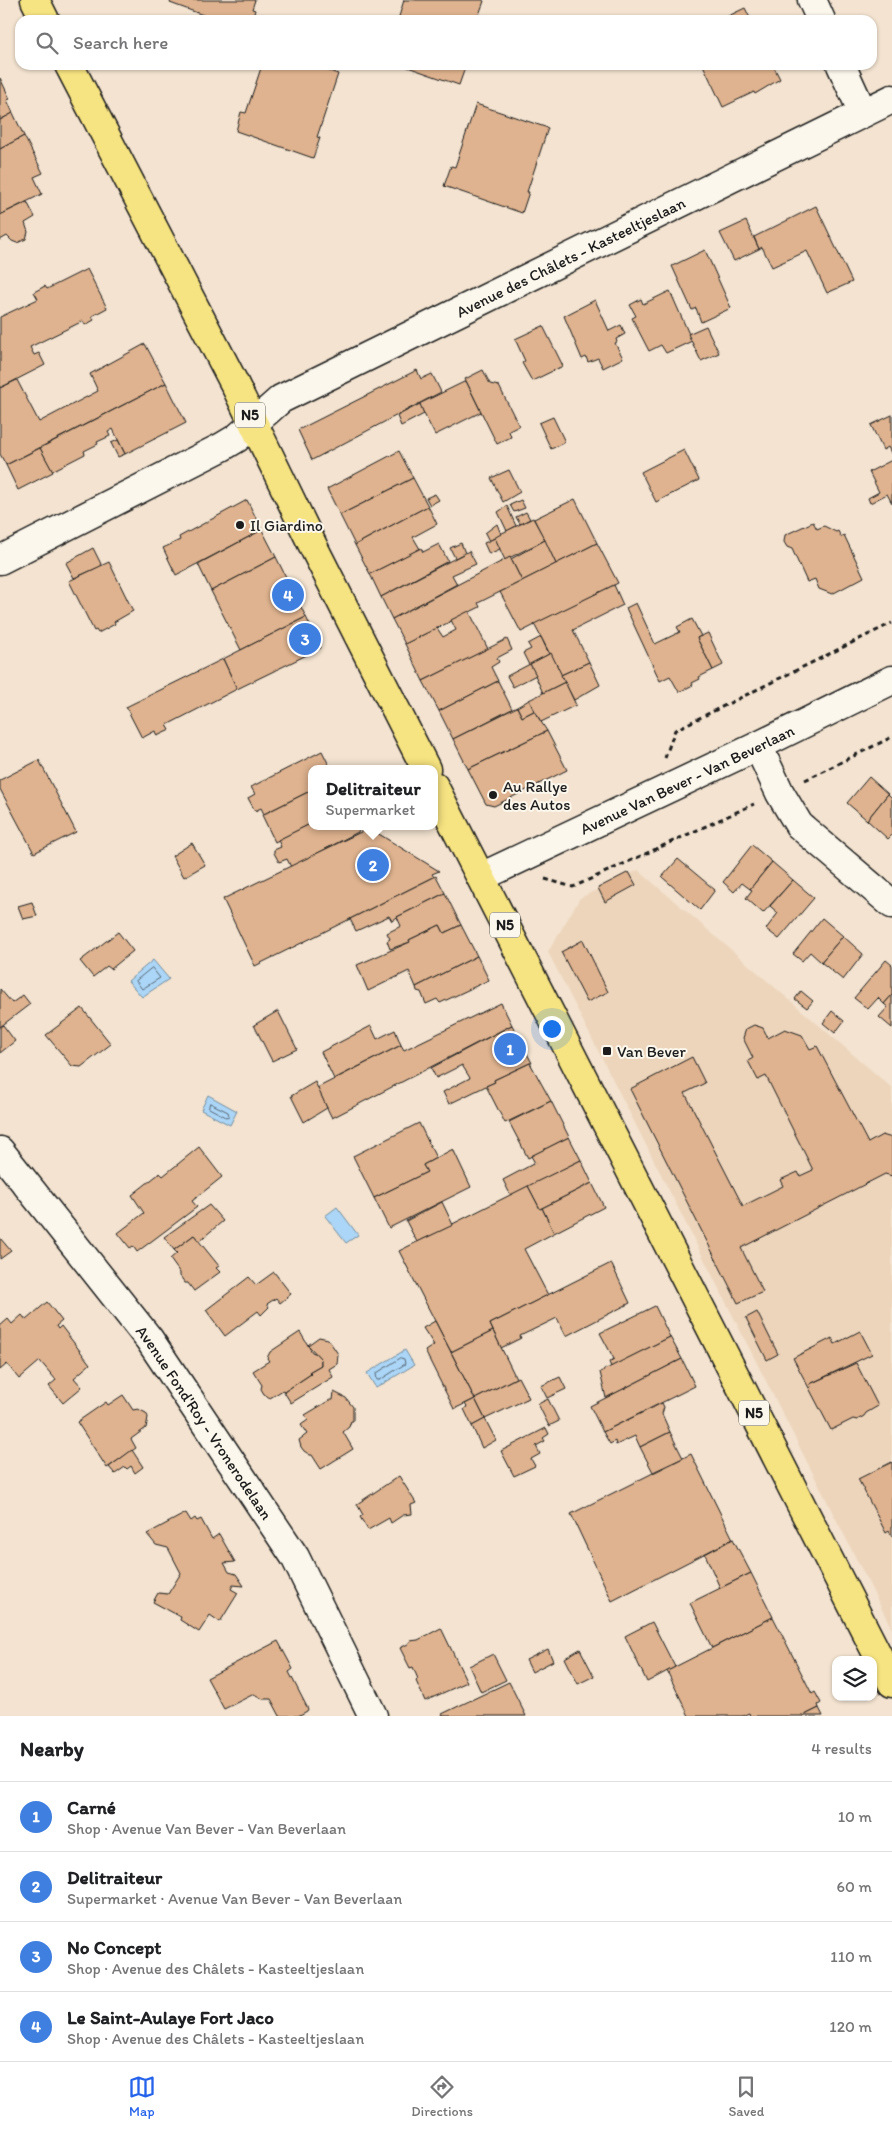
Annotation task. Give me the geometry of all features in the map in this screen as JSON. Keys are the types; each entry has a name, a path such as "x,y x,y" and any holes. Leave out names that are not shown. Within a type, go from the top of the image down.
{"main road":[{"path":"35,0 42,15"},
{"name":"N5","path":"71,70 254,423 316,552 424,765"},
{"name":"N5","path":"438,794 892,1682"}],"street":[{"path":"812,0 819,15"},
{"path":"843,70 863,113"},
{"name":"Avenue des Châlets - Kasteeltjeslaan","path":"0,560 222,447 237,438 281,399 892,99"},
{"name":"Avenue Van Bever - Van Beverlaan","path":"481,878 892,680"},
{"path":"758,746 780,793 799,825 892,904"},
{"name":"Avenue Fond'Roy - Vronerodelaan","path":"0,1151 149,1339 295,1557 373,1716"}],"path":[{"path":"675,730 892,623"},
{"path":"591,878 780,793 892,738"}],"shaded area":[{"path":"638,870 892,1088 892,1629 548,952 580,898"}],"water":[{"path":"153,960 169,979 142,997 128,981"},
{"path":"208,1095 237,1111 230,1125 201,1110"},
{"path":"337,1207 358,1235 346,1243 325,1216"},
{"path":"405,1350 414,1365 376,1388 367,1373"}],"building":[{"path":"171,0 255,0 252,9 255,10 254,15 203,15 170,3"},
{"path":"404,0 484,1 479,15 400,15"},
{"path":"745,8 748,15 730,15"},
{"path":"260,70 326,70 338,74 317,137 320,138 313,158 236,131 241,112 246,113"},
{"path":"416,70 464,70 459,85"},
{"path":"705,70 776,70 780,79 755,94 754,92 723,107"},
{"path":"0,78 10,99 7,100 13,113 0,120"},
{"path":"476,104 548,128 522,213 444,186 451,166 455,167"},
{"path":"13,113 24,136 0,149 0,120"},
{"path":"24,136 43,173 34,177 42,194 0,215 0,149"},
{"path":"27,202 35,217 25,223 28,232 26,239 17,243 7,236 0,240 0,215"},
{"path":"816,206 852,282 827,293 807,251 772,267 762,247 759,249 754,237"},
{"path":"746,221 759,249 734,261 720,233"},
{"path":"705,250 731,308 701,322 696,308 692,310 672,266"},
{"path":"87,269 107,308 92,316 94,320 85,325 83,321 30,347 34,355 39,353 45,365 0,388 0,317 38,299 34,292 45,286 47,289"},
{"path":"670,291 692,341 666,353 661,345 649,351 632,318 636,316 630,305 641,299 643,304"},
{"path":"595,300 609,331 621,325 625,334 616,339 617,342 615,343 623,358 603,368 598,358 588,362 586,357 582,359 564,316"},
{"path":"543,326 563,366 532,381 522,363 525,361 515,339"},
{"path":"706,326 719,353 701,361 688,334"},
{"path":"145,344 166,383 6,465 0,454 0,388 17,380 39,422 98,391 90,374"},
{"path":"417,370 421,379 432,374 441,392 312,460 298,430"},
{"path":"483,370 490,384 499,386 519,426 509,431 511,437 497,444 465,379"},
{"path":"466,381 481,412 435,435 419,404"},
{"path":"166,383 186,423 125,454 113,429 108,432 110,436 84,451 85,454 52,471 40,448"},
{"path":"420,404 424,414 401,426 397,416"},
{"path":"892,415 892,455 888,447 883,450 871,425"},
{"path":"553,417 565,442 551,449 539,423"},
{"path":"118,440 125,454 118,457 111,443"},
{"path":"40,448 53,472 18,490 6,465"},
{"path":"684,450 699,480 656,502 641,472"},
{"path":"399,451 413,478 340,515 327,489"},
{"path":"892,460 892,503 887,494 870,503 868,498 879,492 869,472"},
{"path":"509,470 520,492 503,502 491,478"},
{"path":"413,478 428,506 355,545 340,515"},
{"path":"435,494 439,500 430,505 426,498"},
{"path":"575,499 597,543 556,564 534,519"},
{"path":"247,500 262,530 176,575 163,548 180,540 179,537"},
{"path":"521,500 525,508 514,512 510,505"},
{"path":"428,506 437,524 413,537 420,549 370,574 355,545"},
{"path":"507,506 516,526 507,531 498,512"},
{"path":"526,512 530,519 520,524 516,517"},
{"path":"533,518 545,540 505,560 494,537"},
{"path":"813,522 817,529 824,526 836,532 838,531 841,537 844,535 864,577 832,594 819,589 815,579 807,582 792,549 787,547 784,542 785,535"},
{"path":"497,524 501,534 489,541 485,533"},
{"path":"262,530 276,557 211,591 198,564"},
{"path":"495,538 500,549 489,554 484,543"},
{"path":"545,540 556,564 522,581 511,559"},
{"path":"461,543 465,553 455,558 450,548"},
{"path":"597,543 618,583 521,632 500,592"},
{"path":"439,544 448,561 381,597 370,574 421,548 423,552"},
{"path":"93,548 102,566 74,578 66,563"},
{"path":"469,551 476,564 452,575 457,584 392,619 381,597"},
{"path":"276,557 306,617 241,650 211,591"},
{"path":"510,557 522,581 478,603 480,607 405,644 392,619"},
{"path":"109,562 133,611 98,633 96,630 94,631 69,581"},
{"path":"614,585 623,605 573,630 589,662 561,675 534,624"},
{"path":"636,603 655,644 680,632 677,627 692,619 701,636 697,638 713,670 699,677 700,679 692,683 693,685 679,692 670,676 660,681 626,608"},
{"path":"469,611 488,649 423,681 405,644 437,628 443,637 456,630 451,620"},
{"path":"306,617 321,648 237,689 223,659"},
{"path":"708,633 723,665 713,670 697,638"},
{"path":"541,637 549,654 529,665 523,653 531,649 528,644"},
{"path":"507,639 512,650 497,658 499,662 491,667 498,681 439,711 423,681"},
{"path":"551,653 565,682 543,693 530,664"},
{"path":"223,659 237,689 167,725 170,730 157,736 155,731 142,738 126,707"},
{"path":"589,662 600,685 574,700 561,675"},
{"path":"530,664 536,675 513,687 507,676"},
{"path":"498,681 512,709 453,739 439,711"},
{"path":"565,682 576,705 541,722 529,700"},
{"path":"529,700 534,711 522,717 517,707"},
{"path":"517,707 522,717 534,711 547,731 468,769 453,739"},
{"path":"547,731 567,770 494,806 486,804 468,769"},
{"path":"322,751 329,765 308,765 308,792 264,814 261,808 255,811 248,798 255,794 251,787"},
{"path":"39,760 76,832 34,853 0,789 0,780"},
{"path":"869,777 888,794 867,820 847,803"},
{"path":"308,792 308,825 275,842 262,815"},
{"path":"888,794 892,798 892,835 888,839 867,820"},
{"path":"308,825 308,830 359,830 291,867 287,859 279,862 274,853 274,850 281,847 278,840"},
{"path":"365,830 372,830 439,871 432,874 434,877 255,966 223,899"},
{"path":"192,843 205,865 184,877 172,856"},
{"path":"752,845 772,862 750,889 742,883 734,892 723,882"},
{"path":"678,859 715,890 700,910 662,877"},
{"path":"772,862 793,880 763,913 746,898 752,890 750,889"},
{"path":"629,872 636,885 605,902 598,888"},
{"path":"436,876 445,893 392,921 389,916 356,931 350,919"},
{"path":"793,880 814,898 779,939 766,929 778,913 770,906"},
{"path":"445,893 461,925 444,933 440,925 409,940 410,942 390,949 387,941 390,939 387,933 401,926 397,917"},
{"path":"32,902 37,916 23,919 18,906"},
{"path":"822,918 843,936 821,962 810,952 802,961 793,954"},
{"path":"440,925 444,933 461,925 477,956 416,987 409,971 368,991 357,965 410,942 409,940"},
{"path":"118,932 133,951 111,969 107,966 93,977 80,961"},
{"path":"843,936 863,954 843,980 821,962"},
{"path":"583,940 608,992 587,1002 561,952"},
{"path":"477,956 489,980 440,1003 437,999 426,1004 421,992 417,991 416,987"},
{"path":"886,960 892,965 892,995 884,1004 878,998 868,1009 854,998"},
{"path":"0,989 12,1003 23,995 30,1004 0,1027"},
{"path":"801,991 813,1001 807,1008 795,999"},
{"path":"892,995 892,1028 879,1017 888,1007 884,1004"},
{"path":"501,1003 512,1025 332,1118 317,1088 401,1045 404,1050"},
{"path":"82,1008 111,1044 81,1067 72,1066 46,1035"},
{"path":"278,1011 297,1049 272,1061 254,1025"},
{"path":"832,1011 844,1021 835,1033 823,1023"},
{"path":"3,1025 15,1041 0,1053 0,1027"},
{"path":"512,1025 532,1063 494,1080 495,1082 449,1104 443,1092 470,1078 462,1065 436,1078 431,1068"},
{"path":"754,1025 763,1028 768,1038 785,1029 802,1035 810,1049 817,1046 868,1143 882,1135 892,1138 892,1176 885,1174 741,1248 763,1292 738,1303 630,1089 692,1057 705,1083 685,1093 743,1206 783,1186 780,1180 798,1172 800,1176 813,1170 766,1076 758,1080 748,1061 753,1058 743,1038 746,1029"},
{"path":"371,1026 377,1039 395,1030 401,1045 334,1079 321,1052"},
{"path":"530,1063 551,1101 505,1123 486,1086 495,1082 494,1080"},
{"path":"315,1082 327,1108 304,1122 291,1096"},
{"path":"551,1101 569,1137 528,1158 509,1122"},
{"path":"419,1123 436,1158 423,1165 427,1172 374,1198 353,1156"},
{"path":"569,1137 581,1160 511,1196 503,1180 535,1163 531,1156"},
{"path":"199,1147 222,1177 192,1201 197,1207 137,1252 133,1246 130,1248 118,1233 144,1213 132,1195 160,1173 163,1176"},
{"path":"453,1149 471,1187 389,1228 374,1198 427,1172 423,1165"},
{"path":"581,1160 592,1183 540,1209 528,1186"},
{"path":"592,1183 604,1207 554,1233 542,1208"},
{"path":"528,1186 540,1209 542,1208 554,1233 524,1249 548,1295 490,1324 493,1331 451,1352 399,1251"},
{"path":"442,1202 453,1225 417,1242 406,1221"},
{"path":"209,1205 223,1221 199,1241 194,1235 174,1250 164,1237"},
{"path":"194,1235 219,1266 216,1268 220,1272 194,1291 188,1283 185,1283 170,1259 177,1253 174,1250"},
{"path":"0,1238 11,1251 0,1259"},
{"path":"611,1263 630,1303 566,1336 557,1318 520,1336 521,1338 501,1348 490,1324"},
{"path":"274,1272 291,1294 280,1303 276,1298 267,1304 269,1307 261,1315 258,1311 225,1336 206,1310 249,1277 256,1285"},
{"path":"47,1302 62,1321 56,1326 58,1329 61,1326 90,1364 74,1378 82,1387 63,1403 49,1386 56,1380 40,1361 19,1379 7,1364 0,1370 0,1326 8,1319 12,1324 22,1315 26,1320"},
{"path":"655,1306 670,1337 611,1367 609,1362 614,1359 600,1333"},
{"path":"757,1312 778,1354 767,1360 746,1318"},
{"path":"435,1321 475,1399 454,1409 425,1351 434,1345 423,1328"},
{"path":"493,1331 516,1378 475,1399 451,1352"},
{"path":"860,1331 872,1354 810,1384 811,1387 809,1388 793,1358 832,1338 835,1344"},
{"path":"300,1332 312,1352 321,1359 321,1365 284,1392 283,1390 270,1398 264,1394 261,1389 262,1385 253,1371 269,1361 267,1358 270,1352"},
{"path":"319,1337 328,1339 338,1354 337,1364 329,1369 333,1377 291,1403 284,1392 321,1365 321,1359 308,1345"},
{"path":"670,1337 682,1359 606,1398 600,1372"},
{"path":"682,1359 695,1386 603,1432 590,1406"},
{"path":"856,1363 878,1406 857,1420 853,1419 831,1430 809,1388 811,1387 810,1384"},
{"path":"518,1377 529,1398 485,1419 475,1399"},
{"path":"560,1377 566,1389 547,1398 541,1386"},
{"path":"334,1392 346,1398 353,1407 353,1421 343,1432 353,1449 321,1469 312,1455 301,1447 299,1440 307,1434 301,1425 308,1420 305,1415 333,1400"},
{"path":"123,1395 133,1410 138,1409 146,1413 148,1417 146,1428 131,1439 136,1448 107,1468 77,1422 106,1402 108,1405"},
{"path":"475,1399 485,1419 472,1426 464,1409 467,1407 465,1404"},
{"path":"548,1399 559,1421 549,1426 538,1404"},
{"path":"662,1403 664,1407 662,1414 670,1432 640,1447 635,1436 616,1445 615,1441 610,1444 603,1432"},
{"path":"485,1419 496,1440 482,1448 472,1426"},
{"path":"546,1428 549,1434 543,1438 545,1441 536,1446 540,1454 531,1459 535,1466 514,1476 501,1451"},
{"path":"670,1432 683,1458 653,1472 640,1447"},
{"path":"132,1450 143,1467 135,1473 131,1466 127,1469 125,1467 115,1474 109,1467"},
{"path":"691,1454 733,1539 612,1601 571,1514"},
{"path":"892,1462 892,1537 889,1531 886,1533 858,1479"},
{"path":"399,1476 416,1503 411,1505 412,1514 403,1515 391,1523 389,1518 368,1530 360,1517 363,1515 357,1504"},
{"path":"186,1513 191,1521 195,1518 197,1521 201,1519 212,1539 219,1534 235,1562 224,1563 229,1572 236,1574 244,1586 233,1585 231,1589 238,1593 220,1622 210,1615 199,1632 180,1620 181,1617 153,1602 158,1593 168,1594 181,1573 168,1548 156,1545 147,1534"},
{"path":"733,1539 751,1573 720,1588 705,1554"},
{"path":"751,1573 773,1617 712,1648 690,1603"},
{"path":"773,1617 812,1694 815,1692 821,1703 818,1705 819,1708 803,1716 750,1716 749,1713 742,1716 689,1716 667,1671"},
{"path":"652,1622 675,1667 647,1682 625,1636"},
{"path":"441,1628 467,1682 425,1701 416,1681 418,1679 413,1667 410,1668 400,1648 410,1641 418,1640"},
{"path":"278,1641 293,1669 289,1672 308,1709 307,1711 298,1716 280,1716 271,1699 263,1699 254,1694 224,1709 207,1678"},
{"path":"548,1649 553,1661 532,1672 526,1660"},
{"path":"580,1649 594,1676 578,1684 565,1658"},
{"path":"493,1654 506,1680 481,1692 469,1666"},
{"path":"509,1682 526,1716 443,1716 442,1714"},
{"path":"819,1708 823,1716 803,1716"}],"place":[{"name":"Il Giardino","path":"240,525"},
{"name":"Le Saint-Aulaye Fort Jaco","path":"288,595"},
{"name":"No Concept","path":"305,639"},
{"name":"Au Rallye des Autos","path":"493,795"},
{"name":"Delitraiteur","path":"373,865"},
{"name":"Carné","path":"510,1049"},
{"name":"Van Bever","path":"607,1051"}]}
